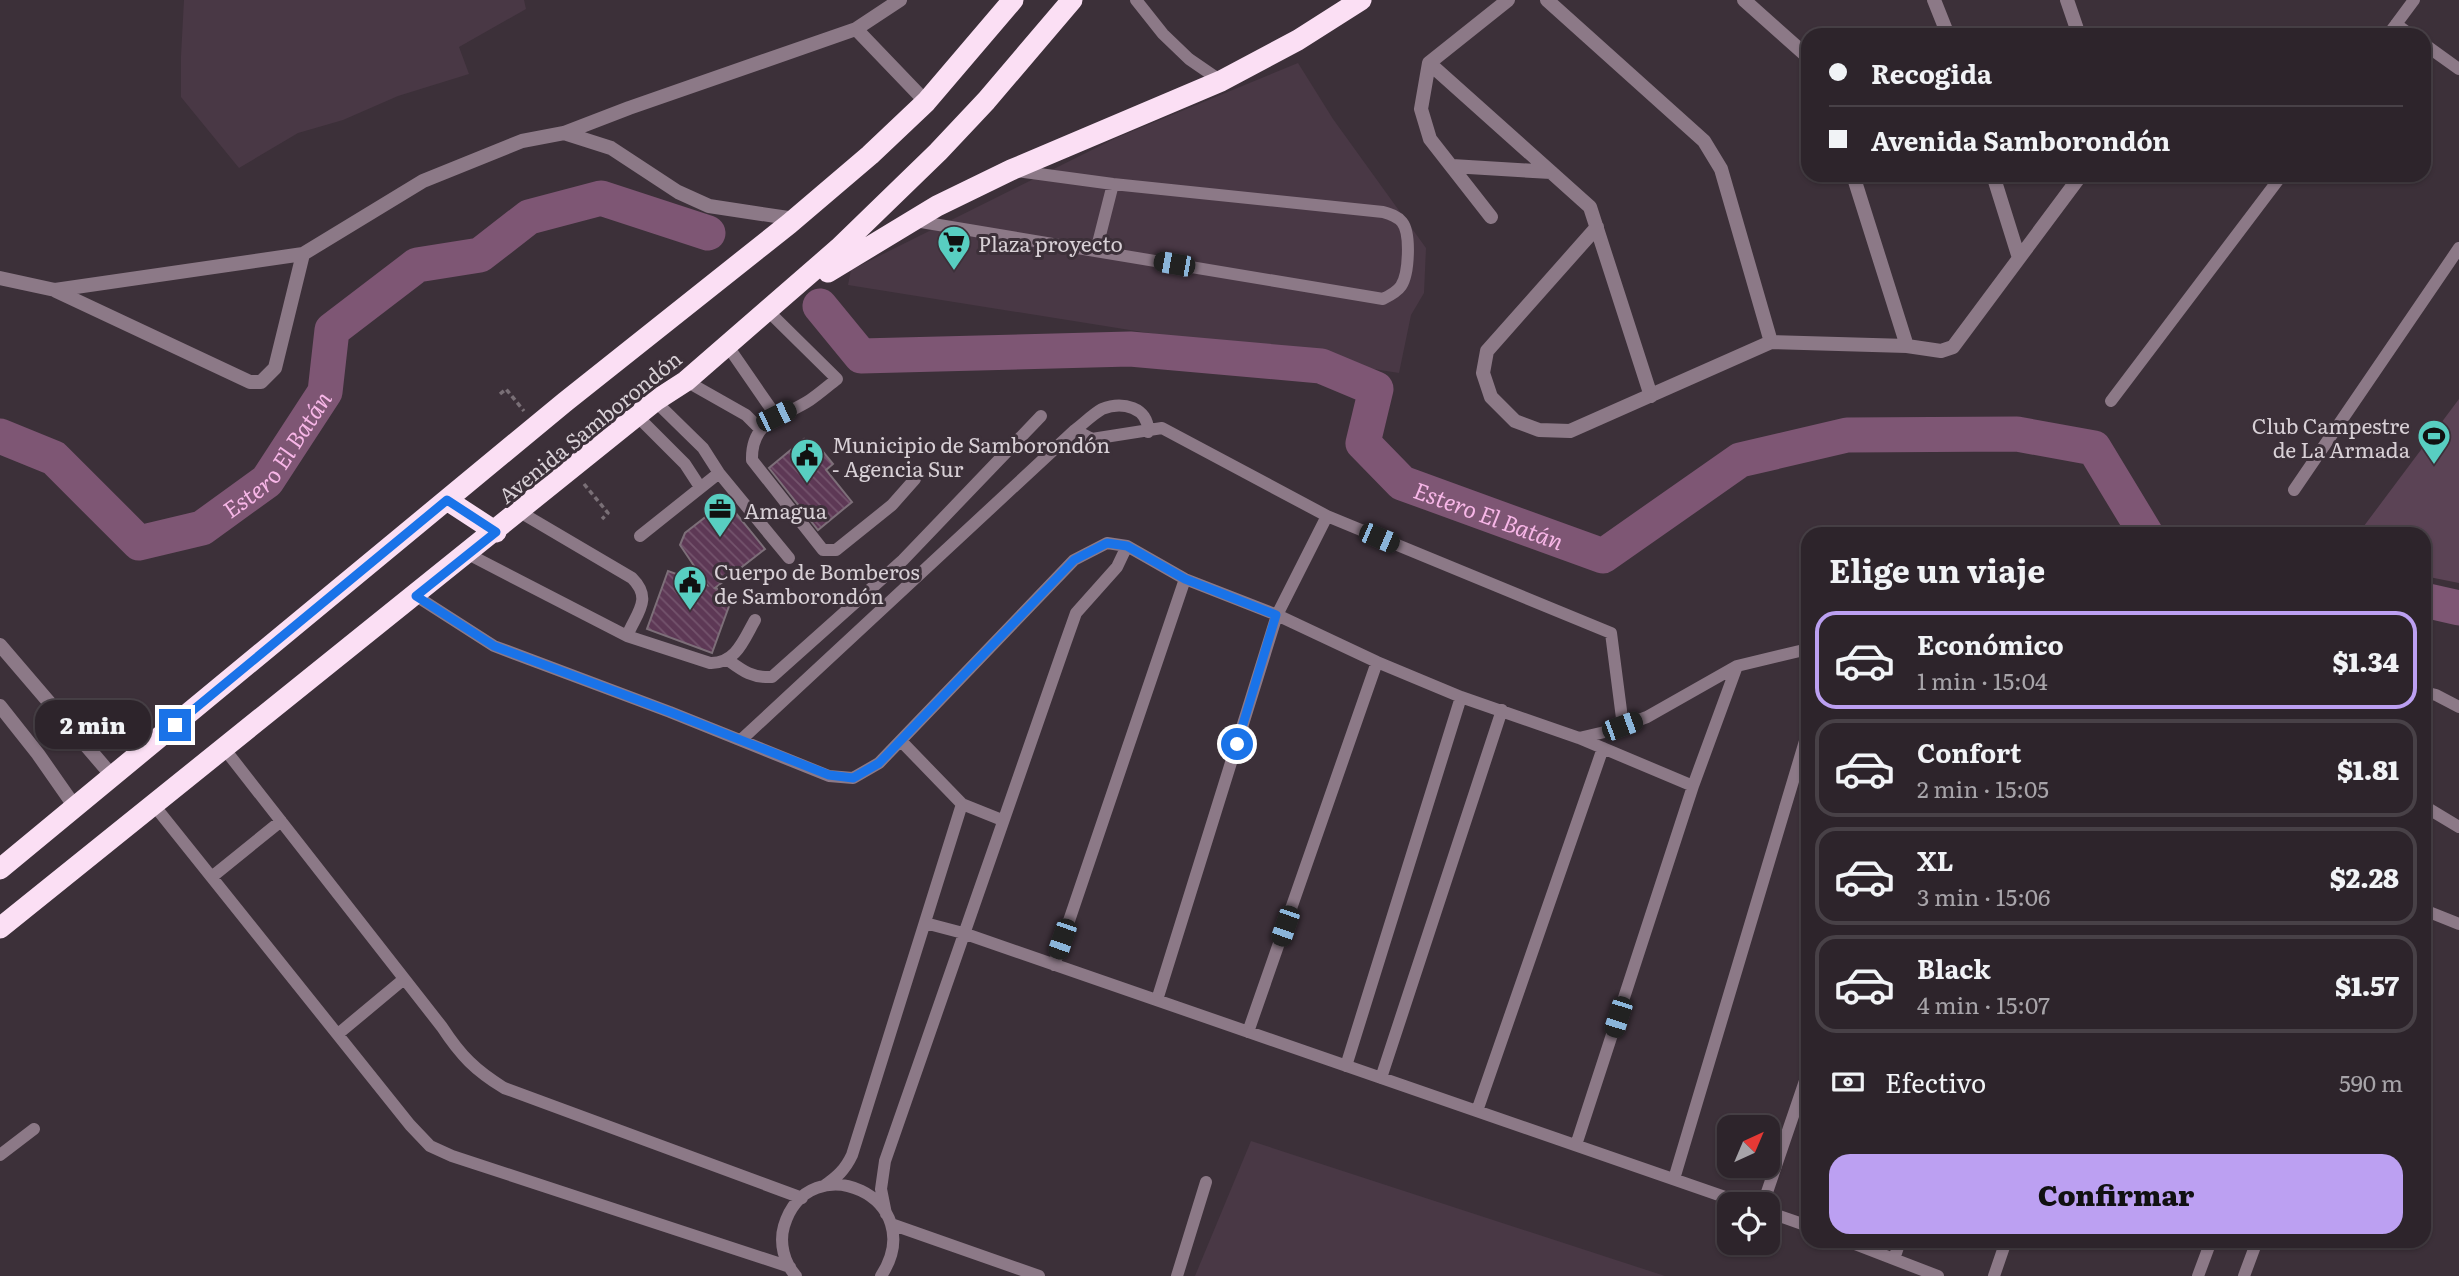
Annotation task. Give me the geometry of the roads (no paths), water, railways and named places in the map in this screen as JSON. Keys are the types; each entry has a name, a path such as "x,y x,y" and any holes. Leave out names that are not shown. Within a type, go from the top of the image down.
{"highway":[{"name":"Avenida Samborondón","path":"0,869 536,426 795,219 870,155 926,102 1013,0"},
{"name":"Avenida Samborondón","path":"0,928 223,747 496,532 655,401 686,381 839,248 938,152 986,101 1072,0"},
{"path":"766,310 911,220 1011,170 1221,81 1298,40 1361,0"},
{"path":"447,500 496,532"}],"street":[{"path":"55,290 303,254 423,181 522,141 564,134 629,108 856,29 901,0"},
{"path":"1491,218 1430,139 1421,109 1429,63 1508,0"},
{"path":"1547,0 1704,141 1721,169 1772,342"},
{"path":"1744,0 1801,51"},
{"path":"1934,0 1945,28"},
{"path":"2067,0 2076,28"},
{"path":"856,29 926,102"},
{"path":"1429,63 1590,207 1651,396"},
{"path":"564,134 611,148 678,192 709,206 795,219"},
{"path":"1452,166 1552,172"},
{"path":"1855,182 1907,346"},
{"path":"1995,182 2019,258"},
{"path":"1597,227 1487,351 1483,373 1491,397 1515,421 1539,430 1570,430 1772,342 1907,346 1941,351 1953,347 2076,182"},
{"path":"0,278 55,290 250,382 261,382 275,368 303,254"},
{"path":"0,645 113,777"},
{"path":"0,706 75,807"}],"lane":[{"path":"1136,0 1163,34 1189,59 1221,81"},
{"path":"2393,28 2414,0"},
{"path":"2431,49 2459,69"},
{"path":"911,220 1383,299 1400,288 1406,276 1408,232 1396,216 1383,212 1113,184 1011,170"},
{"path":"2111,401 2277,182"},
{"path":"1096,251 1113,184"},
{"path":"2294,490 2459,248"},
{"path":"766,310 837,379 809,401 776,416 760,429 752,460 823,550 836,550 891,505 915,479"},
{"path":"727,345 776,416"},
{"path":"686,381 746,415 760,429"},
{"path":"655,401 704,449 719,473 789,558"},
{"path":"741,740 1075,430 1102,409 1131,406 1142,412 1148,432"},
{"path":"638,415 685,464 700,487"},
{"path":"727,660 748,675 758,678 772,677 902,560 1041,415"},
{"path":"1075,430 1092,439 1162,428 1327,516 1611,633 1622,726"},
{"path":"639,536 719,473"},
{"path":"520,512 632,579 642,588 644,598 626,636"},
{"path":"1157,1000 1276,615 1327,516"},
{"path":"416,596 494,646 829,775 853,778 879,763 1074,560 1107,543 1127,546 1185,579 1276,615 1461,697 1579,738 1693,786"},
{"path":"881,1276 893,1249 881,1189 885,1161 1076,613 1117,568 1127,546"},
{"path":"468,554 626,636 710,663 719,664 737,652 755,620"},
{"path":"1054,965 1185,579"},
{"path":"1579,738 1647,717 1737,666 1801,651"},
{"path":"1248,1032 1377,662"},
{"path":"1576,1145 1693,786 1737,666"},
{"path":"2431,694 2459,708"},
{"path":"1346,1066 1461,697"},
{"path":"1381,1078 1502,710"},
{"path":"901,741 962,804 1002,820"},
{"path":"223,747 442,1027 458,1052 477,1071 504,1088 802,1198"},
{"path":"1477,1111 1603,748"},
{"path":"1674,1180 1801,754"},
{"path":"153,804 410,1125 430,1146 452,1156 793,1272"},
{"path":"793,1272 782,1246 786,1218 802,1198 837,1178 852,1155 962,804"},
{"path":"2431,810 2459,827"},
{"path":"213,876 281,821"},
{"path":"2431,913 2459,924"},
{"path":"925,923 963,933 1717,1195"},
{"path":"338,1034 404,979"},
{"path":"1767,1192 1801,1093"},
{"path":"0,1155 34,1129"},
{"path":"1177,1276 1206,1182"},
{"path":"824,1186 846,1185 860,1189 873,1197 889,1219 1039,1276"},
{"path":"1780,1216 1801,1224"},
{"path":"1865,1248 1938,1276"},
{"path":"1894,1259 1898,1248"},
{"path":"1994,1276 2004,1248"},
{"path":"2198,1276 2208,1248"},
{"path":"2244,1276 2254,1248"}],"waterway":[{"name":"Estero El Batán","path":"0,436 54,458 139,543 202,528 267,481 325,392 332,330 417,265 480,255 529,217 601,198 708,233"},
{"name":"Estero El Batán","path":"820,306 861,356 1130,349 1321,366 1376,389 1363,443 1402,483 1603,556 1740,460 1847,435 2017,434 2094,448 2142,527"},
{"name":"Estero El Batán","path":"2431,602 2459,608"}],"place":[{"name":"Plaza proyecto","path":"954,272"},
{"name":"Club Campestre de La Armada","path":"2434,466"},
{"name":"Municipio de Samborondón - Agencia Sur","path":"807,485"},
{"name":"Amagua","path":"720,539"},
{"name":"Cuerpo de Bomberos de Samborondón","path":"690,612"}]}
